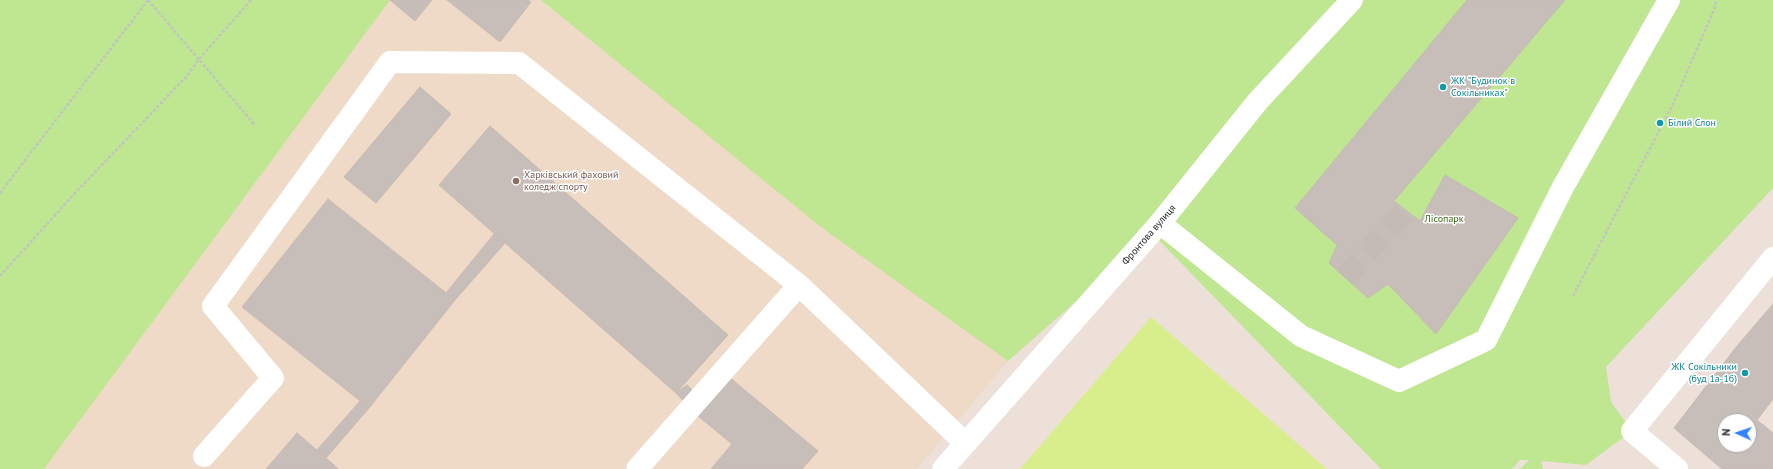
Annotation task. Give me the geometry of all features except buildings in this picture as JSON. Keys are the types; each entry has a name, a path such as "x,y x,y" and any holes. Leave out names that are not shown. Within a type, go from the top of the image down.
{"street":[{"name":"Фронтова вулиця","path":"943,469 1160,223 1258,102 1352,0"},
{"path":"1160,223 1301,336 1399,381 1486,340 1563,187 1669,0"},
{"path":"204,456 273,378 213,306 390,62 519,63 799,285 965,443"},
{"path":"1677,469 1632,431 1773,258"},
{"path":"637,469 799,285"}],"path":[{"path":"0,193 148,0 255,125"},
{"path":"0,276 76,192 187,76 199,59 250,0"},
{"path":"1573,296 1674,102 1716,5 1715,0"}],"shaded area":[{"name":"Харківський фаховий коледж спорту","path":"390,0 545,0 1008,361 917,469 44,469"}],"green space":[{"path":"0,0 390,0 44,469 0,469"},
{"name":"Лісопарк","path":"541,0 1773,0 1773,188 1606,367 1611,402 1632,431 1586,465 1541,461 1543,469 1520,469 1529,460 1520,460 1512,469 1381,469 1153,234 1008,361 821,227"},
{"path":"1151,317 1327,469 1020,469"}],"tunnel":[{"path":"1345,278 1405,210"}],"place":[{"name":"ЖК \"Будинок в Сокільниках\"","path":"1443,87"},
{"name":"Білий Слон","path":"1660,123"},
{"name":"Харківський фаховий коледж спорту","path":"516,181"},
{"name":"ЖК Сокільники (буд 1а-1б)","path":"1745,373"}]}
